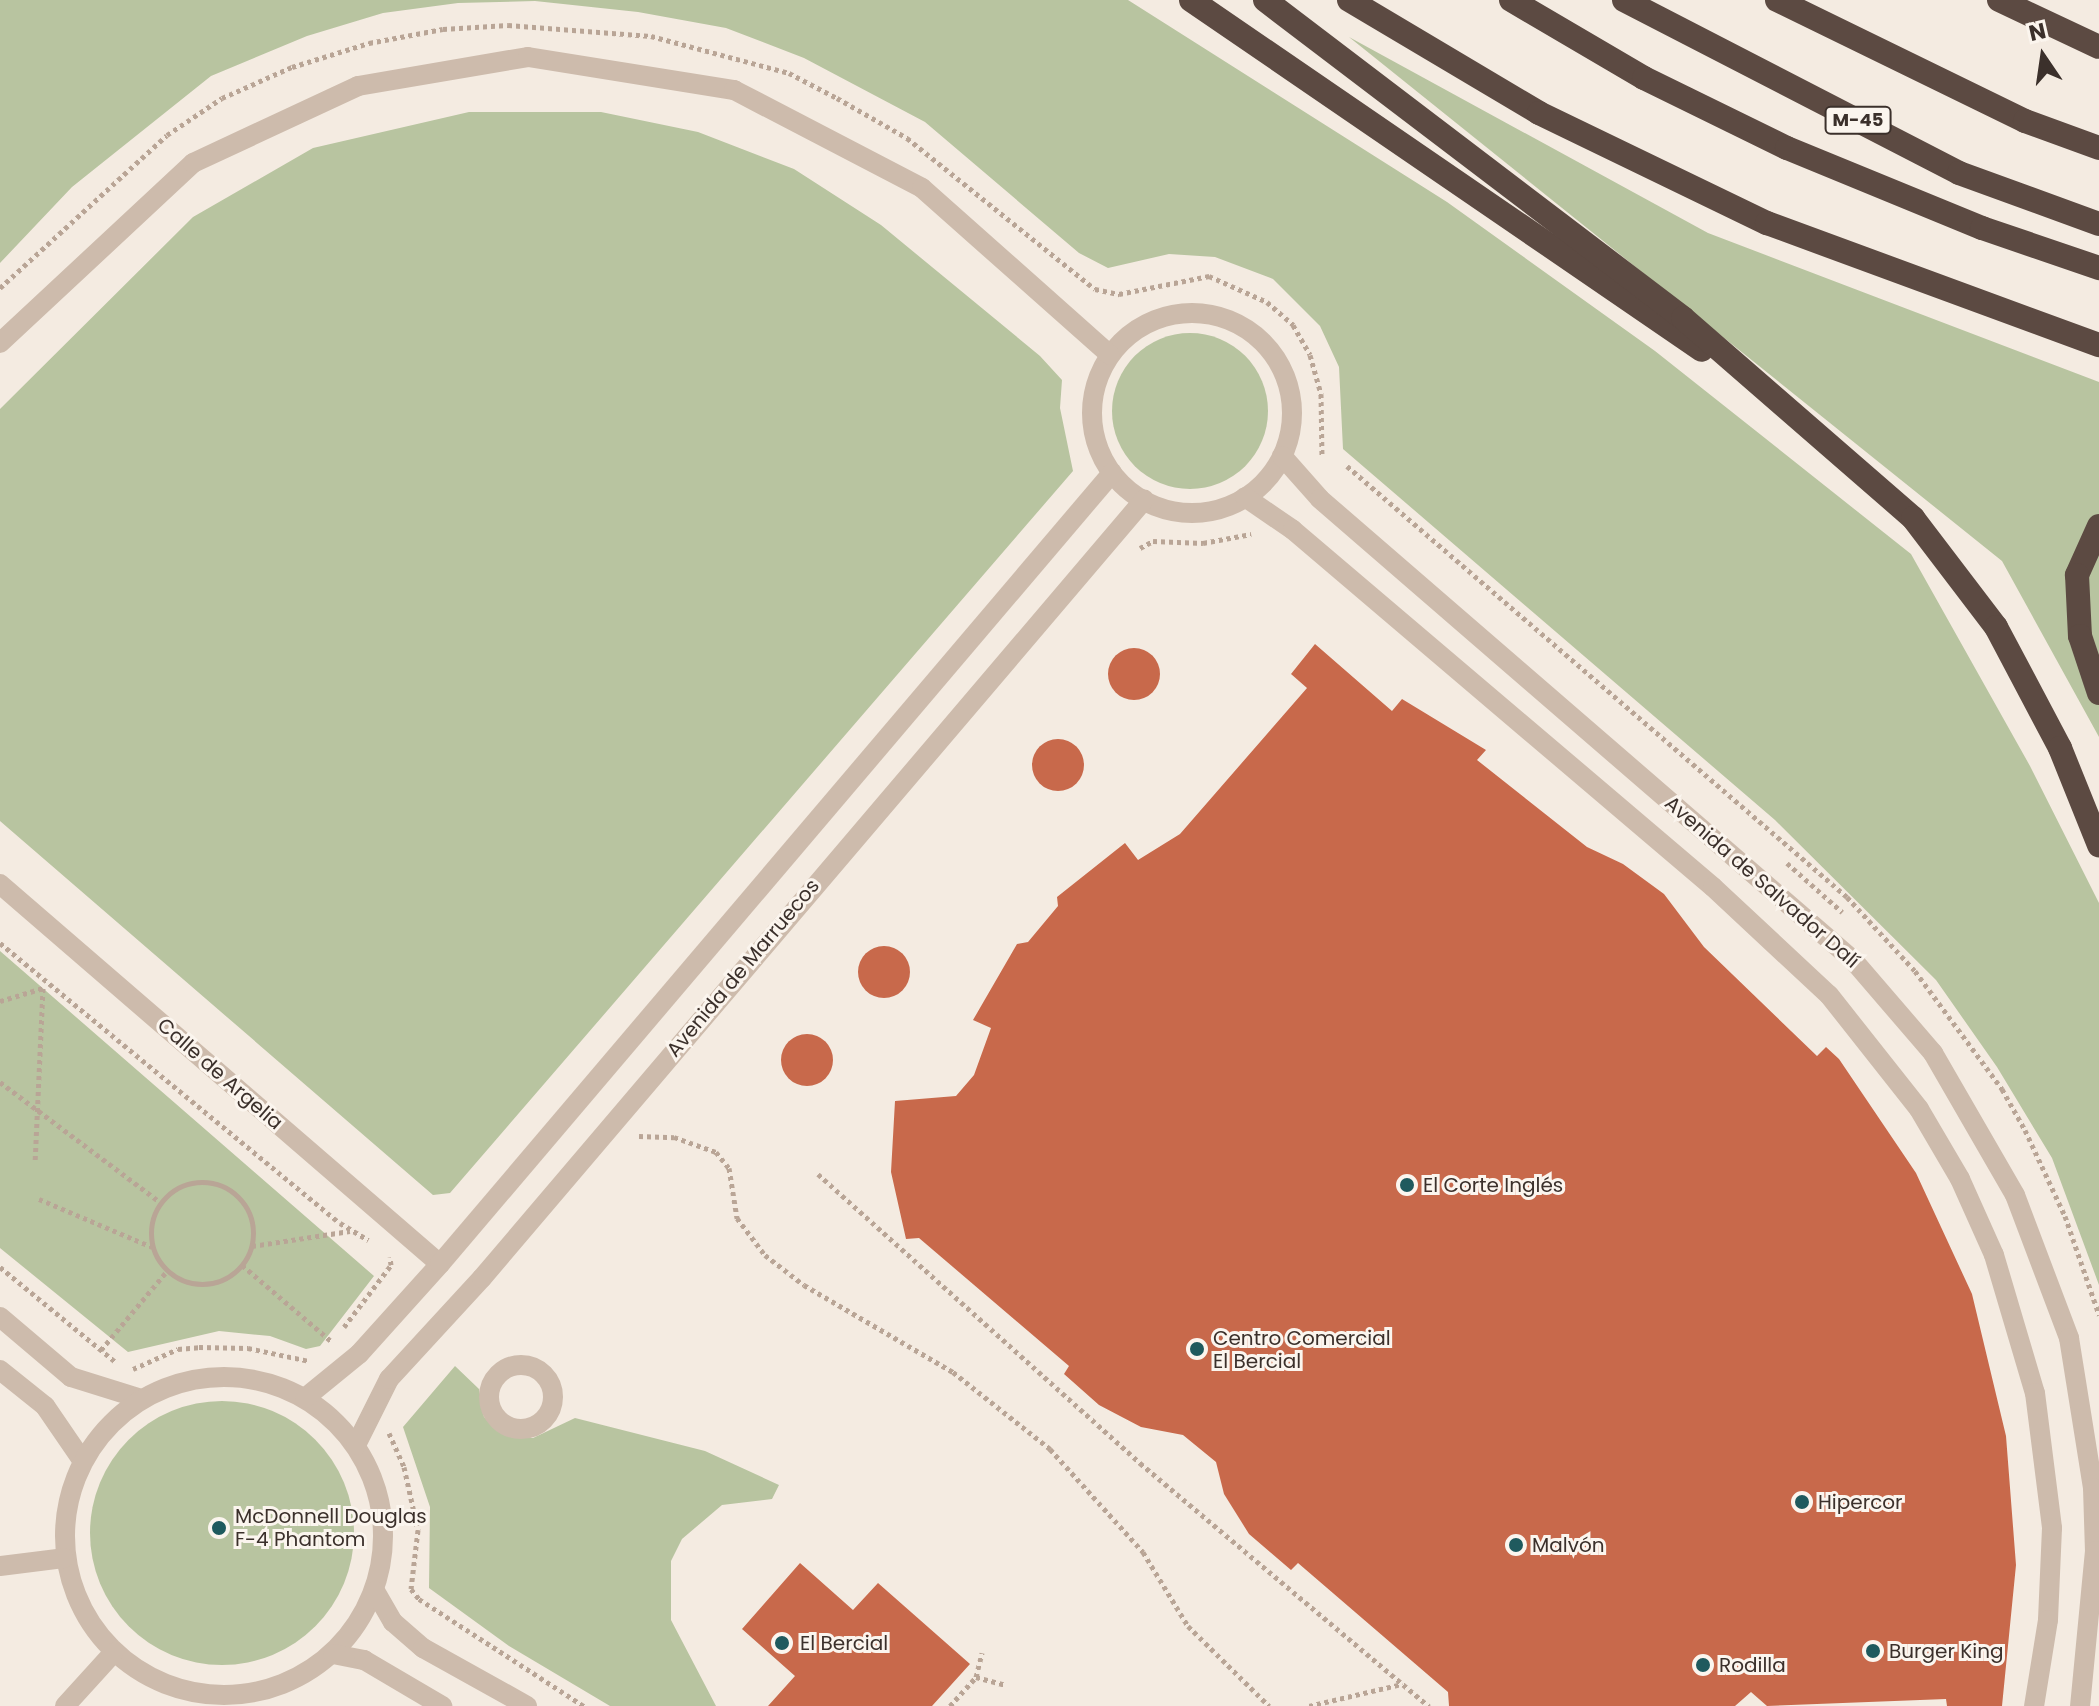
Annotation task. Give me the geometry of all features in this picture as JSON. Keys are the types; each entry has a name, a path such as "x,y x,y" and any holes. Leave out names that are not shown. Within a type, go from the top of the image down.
{"highway":[{"path":"1191,0 1673,332 1762,387"},
{"path":"1265,0 1683,318 1865,471 1957,568 2021,671 2080,794 2099,845"},
{"path":"1349,0 1539,113 1767,223 2099,345"},
{"path":"1511,0 1644,78 1834,169 2099,268"},
{"name":"M-45","path":"1624,0 1959,173 2099,224"},
{"path":"1777,0 2025,121 2099,148"},
{"path":"1999,0 2099,47"},
{"path":"2099,526 2077,575 2080,636 2099,693"}],"street":[{"path":"0,343 193,163 358,86 528,57 734,90 922,188 1110,355"},
{"path":"1174,314 1212,315 1248,330 1275,357 1287,380 1292,418 1282,456 1245,497 1195,513 1144,500 1112,473 1096,442 1092,409 1099,375 1110,355 1138,329 1174,314"},
{"name":"Avenida de Salvador Dalí","path":"1282,456 1320,499 1853,960 1933,1053 2015,1195 2069,1338 2088,1438 2095,1535 2080,1706"},
{"name":"Avenida de Marruecos","path":"305,1398 359,1354 440,1264 1112,473"},
{"name":"Avenida de Salvador Dalí","path":"1245,497 1293,530 1713,887 1829,995 1919,1109 1960,1179 1994,1255 2035,1393 2052,1528 2048,1620 2034,1706"},
{"name":"Avenida de Marruecos","path":"356,1445 389,1379 482,1278 1144,500"},
{"path":"2080,794 2099,828"},
{"name":"Calle de Argelia","path":"0,884 440,1264"},
{"path":"0,1317 71,1377 141,1399"},
{"path":"0,1370 45,1406 82,1460"},
{"path":"223,1376 266,1382 305,1398 356,1445 374,1481 383,1519 383,1559 375,1591 356,1628 333,1654 289,1683 239,1701 194,1694 150,1680 113,1653 80,1610 64,1558 65,1508 82,1460 107,1426 141,1399 180,1382 223,1376"},
{"path":"0,1566 64,1558"},
{"path":"375,1591 393,1622 423,1648 527,1706"},
{"path":"65,1706 113,1653"},
{"path":"333,1654 364,1660 442,1706"}],"path":[{"path":"1132,554 1153,541 1185,543 1258,536"},
{"path":"0,943 352,1231 377,1245"},
{"path":"0,1001 43,988 35,1163"},
{"path":"0,1082 160,1202"},
{"path":"638,1127 630,1136 674,1137 716,1152 729,1168 737,1218 765,1255 815,1292 953,1372 1050,1449 1143,1552 1188,1626 1269,1706"},
{"path":"818,1174 1140,1463 1429,1706"},
{"path":"190,1182 225,1186 250,1211 252,1246 242,1265 214,1283 197,1284 167,1271 152,1247 150,1231 160,1202 190,1182"},
{"path":"39,1199 152,1247"},
{"path":"252,1246 352,1231"},
{"path":"0,1267 101,1350 132,1370 178,1349 199,1347 248,1348 309,1361 323,1355 391,1265 389,1251"},
{"path":"242,1265 332,1342"},
{"path":"101,1350 167,1271"},
{"path":"385,1424 404,1467 418,1530 411,1589 419,1599 584,1706"},
{"path":"950,1706 976,1677 982,1653"},
{"path":"976,1677 1006,1685"},
{"path":"1309,1706 1402,1684"}],"green space":[{"path":"0,0 1128,0 1447,202 1655,351 1911,554 2030,766 2099,903 2099,1285 2052,1158 1997,1067 1936,980 1775,820 1343,449 1339,367 1320,326 1273,279 1215,257 1169,254 1108,268 1079,253 925,122 804,58 726,28 638,12 535,1 458,3 383,13 307,36 211,76 72,187 0,263"},
{"path":"1349,37 1708,233 2099,382 2099,737 2002,561"},
{"path":"469,112 601,112 698,132 794,169 881,225 1040,356 1062,380 1060,408 1073,471 450,1193 433,1195 0,821 0,409 193,217 313,148"},
{"path":"1190,333 1220,339 1245,356 1262,381 1268,411 1262,441 1245,466 1220,483 1190,489 1160,483 1135,466 1118,441 1112,411 1118,381 1135,356 1160,339"},
{"path":"0,951 374,1276 320,1346 306,1349 270,1336 219,1331 128,1352 0,1248"},
{"path":"455,1366 479,1389 484,1417 513,1438 533,1438 575,1418 705,1451 779,1485 772,1499 722,1505 682,1539 671,1561 671,1620 716,1706 610,1706 509,1646 429,1588 430,1507 403,1427"},
{"path":"209,1401 235,1401 260,1406 284,1416 316,1439 332,1459 344,1482 352,1507 352,1559 344,1584 332,1607 316,1627 296,1643 260,1660 235,1665 209,1665 184,1660 160,1650 128,1627 112,1607 95,1571 90,1546 90,1520 95,1495 105,1471 128,1439 148,1423 184,1406"}],"building":[{"name":"El Corte Inglés","path":"1315,644 1392,711 1402,699 1486,750 1477,760 1587,847 1623,864 1664,894 1704,947 1817,1056 1826,1047 1839,1059 1916,1173 1972,1294 2006,1436 2016,1565 2002,1706 1947,1706 1946,1699 1767,1706 1751,1692 1735,1706 1449,1706 1448,1692 1298,1563 1291,1570 1249,1534 1224,1494 1216,1462 1183,1435 1141,1427 1099,1405 1064,1374 1069,1366 919,1238 906,1239 891,1172 895,1101 956,1096 974,1075 991,1028 973,1020 1017,944 1028,942 1058,906 1057,897 1125,843 1138,860 1180,834 1307,688 1291,674"},
{"path":"1134,648 1152,656 1160,674 1152,692 1134,700 1116,692 1108,674 1116,656"},
{"path":"1058,739 1076,747 1084,765 1076,783 1058,791 1040,783 1032,765 1040,747"},
{"path":"884,946 902,954 910,972 902,990 884,998 866,990 858,972 866,954"},
{"path":"807,1034 825,1042 833,1060 825,1078 807,1086 789,1078 781,1060 789,1042"},
{"path":"800,1563 853,1610 878,1583 970,1664 932,1706 768,1706 795,1676 742,1629"}],"place":[{"name":"El Corte Inglés","path":"1407,1185"},
{"name":"Centro Comercial El Bercial","path":"1197,1349"},
{"name":"Hipercor","path":"1802,1502"},
{"name":"McDonnell Douglas F-4 Phantom","path":"219,1528"},
{"name":"Malvón","path":"1516,1545"},
{"name":"El Bercial","path":"782,1643"},
{"name":"Burger King","path":"1873,1651"},
{"name":"Rodilla","path":"1703,1665"}]}
